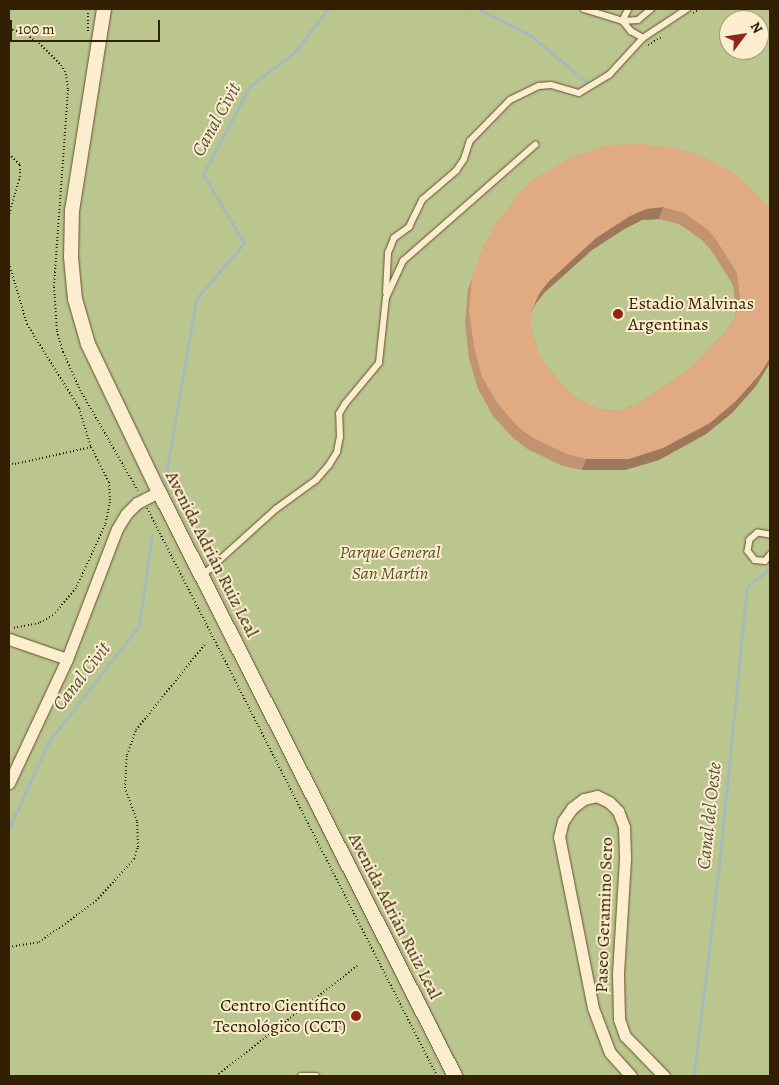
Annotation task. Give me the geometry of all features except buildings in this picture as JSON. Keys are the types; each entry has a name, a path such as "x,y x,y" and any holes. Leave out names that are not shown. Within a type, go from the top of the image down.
{"street":[{"name":"Avenida Adrián Ruiz Leal","path":"101,11 72,210 71,257 75,298 88,344 159,492 203,575 455,1076"},
{"path":"9,784 67,659 117,528 126,514 138,503 159,492"},
{"path":"9,639 67,659"},
{"name":"Paseo Geramino Sero","path":"631,1076 610,1053 593,1008 559,837 563,821 572,808 584,799 597,796 609,802 618,811 624,827 625,868 618,974 619,1019 625,1036 664,1076"}],"lane":[{"path":"584,9 623,22 638,20 651,9"},
{"path":"623,22 629,9"},
{"path":"203,575 276,509 316,480 337,452 340,437 339,414 379,363 386,298 388,253 394,238 409,227 422,200 456,172 464,159 470,141 510,100 539,86 552,85 579,93 609,75 643,38 687,9"},
{"path":"623,22 630,31 643,38"},
{"path":"386,298 402,261 535,145"},
{"path":"770,535 758,533 750,540 748,551 755,560 764,561 770,555"},
{"path":"301,1076 316,1076"}],"path":[{"path":"88,9 88,38"},
{"path":"9,154 20,165 20,176 9,215"},
{"path":"9,263 27,324 79,408 91,446 109,482 110,502 105,525 76,588 54,615 39,622 9,630"},
{"path":"9,463 15,464 91,446"},
{"path":"9,947 40,942 96,900 134,859 138,847 137,821 125,788 127,755 136,730 206,643"},
{"path":"216,1076 358,965"}],"green space":[{"name":"Parque General San Martín","path":"9,9 770,9 770,1076 9,1076"}],"waterway":[{"name":"Canal Civit","path":"164,485 196,299 244,243 203,174 250,86 296,51 327,9"},
{"name":"Canal Civit","path":"478,9 530,35 585,81"},
{"name":"Canal Civit","path":"9,828 49,741 139,626 152,535"},
{"name":"Canal del Oeste","path":"692,1076 694,1073 718,875 747,587 770,568"}],"place":[{"name":"Estadio Malvinas Argentinas","path":"618,314"},
{"name":"Centro Científico Tecnológico (CCT)","path":"356,1016"}]}
